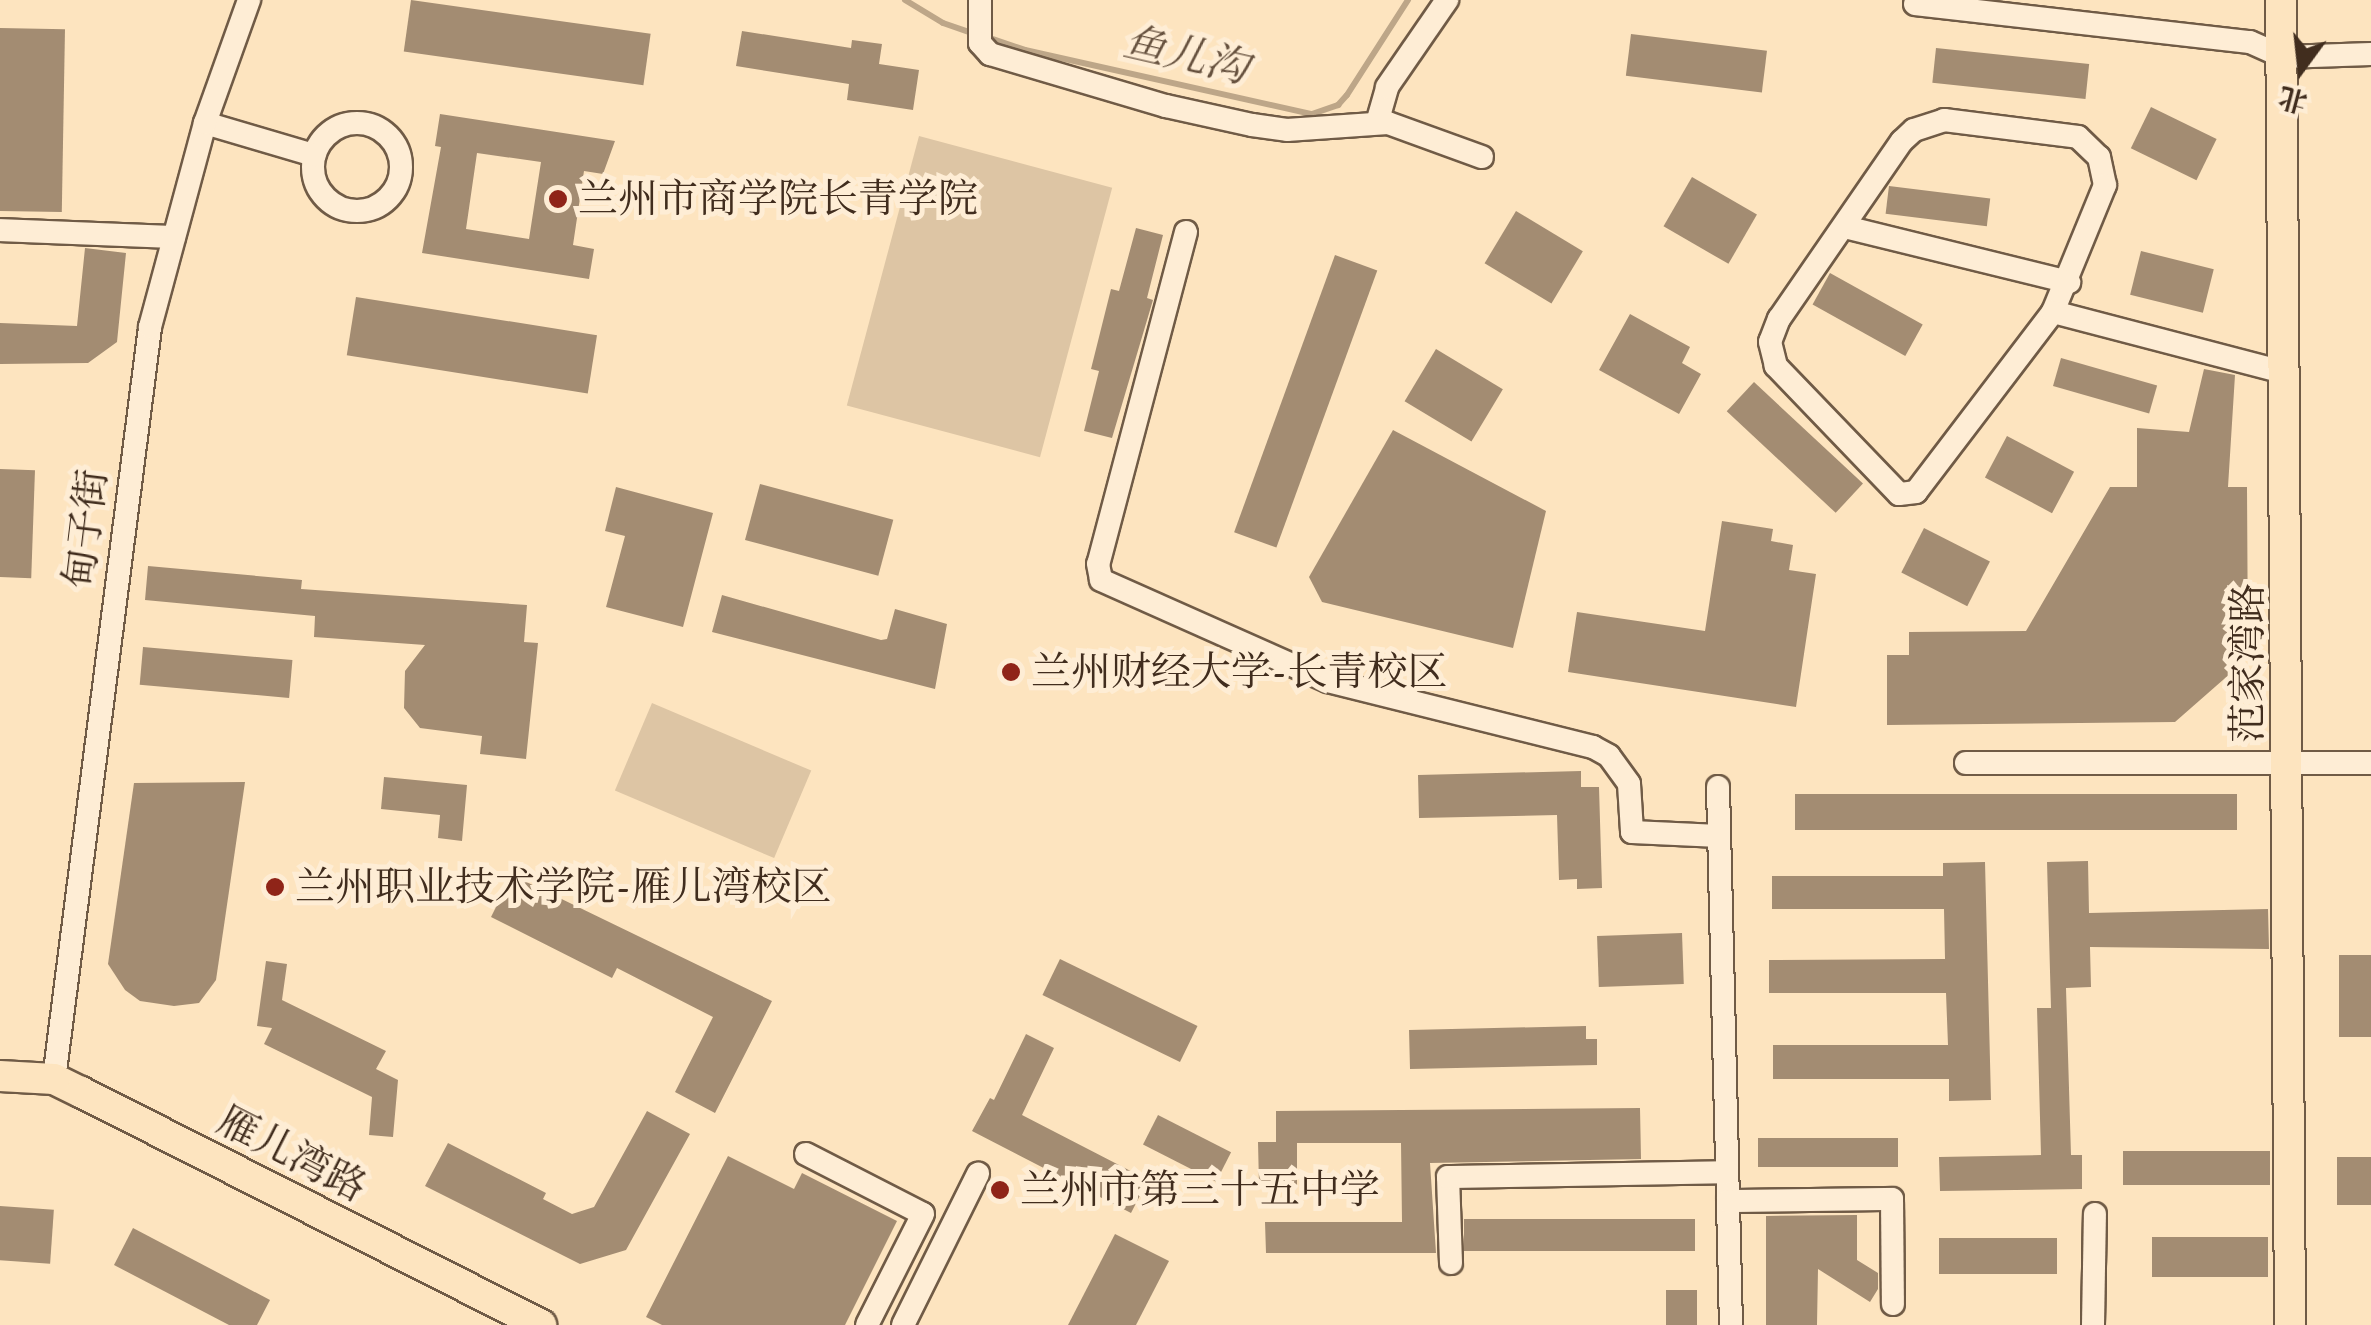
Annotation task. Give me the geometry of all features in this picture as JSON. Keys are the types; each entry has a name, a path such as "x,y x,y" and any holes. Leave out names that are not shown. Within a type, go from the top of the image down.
{"main road":[{"name":"范家湾路","path":"2281,0 2287,373 2290,1325"},
{"name":"雁儿湾路","path":"0,1076 54,1080 541,1325"}],"street":[{"name":"甸子街","path":"54,1080 150,328 204,123 248,0"},
{"path":"1377,123 1387,87 1447,0"},
{"path":"1915,4 2250,42 2282,57 2371,54"},
{"path":"980,9 980,44 990,54 1166,106 1288,130 1388,123 1482,156"},
{"path":"1960,120 2064,132 2090,145 2104,170 2105,185 2054,312 1916,492 1899,494 1776,366 1771,355 1772,330 1845,227 1902,141 1928,123 1960,120"},
{"path":"204,123 314,155"},
{"path":"1845,227 2069,282"},
{"path":"0,230 174,237"},
{"path":"1186,232 1098,564 1101,580 1328,681 1593,748 1608,756 1629,784 1632,832 1719,836"},
{"path":"2054,312 2287,373"},
{"path":"1966,764 2371,763"},
{"path":"1718,787 1731,1325"},
{"path":"806,1154 922,1214 867,1325"},
{"path":"1450,1264 1448,1177 1727,1172"},
{"path":"903,1325 978,1174"},
{"path":"1728,1201 1892,1199 1894,1304"},
{"path":"2093,1325 2095,1214"}],"shaded area":[{"path":"919,136 1112,188 1040,457 847,405"},
{"path":"652,703 811,771 774,858 615,790"}],"building":[{"path":"411,0 651,34 643,85 404,51"},
{"path":"0,28 65,29 62,212 0,211"},
{"path":"742,31 851,48 852,40 882,44 879,64 919,70 913,110 847,100 849,84 736,66"},
{"path":"1631,34 1767,51 1762,92 1626,76"},
{"path":"1936,48 2089,64 2085,99 1932,83"},
{"path":"2151,107 2217,139 2196,180 2131,148"},
{"name":"兰州市商学院长青学院","path":"440,114 615,141 603,174 584,171 573,245 594,249 589,279 422,253 441,147 435,146","holes":["477,153 541,162 529,239 466,229"]},
{"path":"1692,177 1757,214 1728,264 1664,226"},
{"path":"1889,186 1990,198 1987,226 1886,214"},
{"path":"1516,211 1583,251 1551,303 1485,263"},
{"path":"1136,228 1163,235 1147,298 1153,300 1112,438 1084,431 1099,371 1091,369 1111,289 1119,291"},
{"path":"85,248 126,253 117,342 88,363 0,364 0,323 77,326"},
{"path":"2141,251 2214,269 2203,313 2130,295"},
{"path":"1335,255 1377,270 1276,548 1234,532"},
{"path":"1830,273 1923,324 1905,356 1813,304"},
{"path":"356,297 597,335 588,393 347,355"},
{"path":"1630,314 1690,347 1682,363 1701,374 1679,414 1599,370"},
{"path":"1436,349 1503,389 1471,441 1405,401"},
{"path":"2061,358 2157,386 2149,413 2053,386"},
{"path":"2204,369 2235,375 2228,487 2247,487 2248,658 2175,722 1887,725 1887,655 1909,655 1909,632 2026,631 2110,487 2137,487 2137,428 2189,432"},
{"path":"1754,382 1863,484 1836,513 1727,411"},
{"path":"1393,430 1546,511 1513,648 1322,602 1309,577"},
{"path":"2007,436 2074,472 2052,513 1985,477"},
{"path":"0,469 35,470 31,578 0,577"},
{"path":"760,484 893,520 878,576 745,540"},
{"path":"616,487 713,513 683,627 606,607 625,536 605,531"},
{"path":"1722,521 1773,529 1771,541 1793,545 1789,570 1816,574 1796,707 1568,672 1577,612 1705,631"},
{"path":"1924,528 1990,562 1967,606 1901,573"},
{"path":"148,566 302,580 301,589 527,605 524,642 538,643 526,759 480,754 482,736 420,728 404,708 405,671 425,645 314,637 315,616 145,600"},
{"path":"722,595 881,640 887,639 895,609 947,624 935,689 712,632"},
{"path":"143,647 292,660 289,698 140,685"},
{"path":"1581,771 1581,787 1599,787 1602,888 1577,889 1577,879 1559,880 1557,815 1419,818 1418,775"},
{"path":"384,777 467,785 462,841 438,838 440,815 381,809"},
{"path":"245,782 216,980 199,1003 174,1006 140,1001 125,990 108,964 134,783"},
{"path":"1795,794 2237,794 2237,830 1795,830"},
{"path":"2088,861 2089,913 2268,909 2269,949 2090,947 2091,987 2066,988 2071,1155 2082,1155 2082,1189 1940,1191 1939,1157 2041,1155 2037,1008 2051,1008 2047,862"},
{"path":"1985,862 1991,1100 1949,1101 1949,1079 1773,1079 1773,1045 1948,1045 1946,993 1769,993 1769,960 1945,959 1944,909 1772,909 1772,876 1943,876 1943,863"},
{"path":"512,875 772,1001 715,1113 675,1092 713,1017 617,968 612,978 491,917"},
{"path":"1682,933 1684,984 1599,987 1597,936"},
{"path":"2339,955 2371,955 2371,1037 2339,1037"},
{"path":"1060,959 1198,1026 1180,1062 1042,995"},
{"path":"266,961 287,964 282,1000 386,1051 376,1069 398,1080 393,1137 369,1135 372,1097 264,1044 272,1028 257,1026"},
{"path":"1586,1026 1586,1039 1597,1039 1597,1065 1410,1069 1409,1030"},
{"path":"1026,1034 1054,1048 1022,1115 1148,1180 1131,1213 972,1131 990,1098 994,1100"},
{"path":"1640,1108 1641,1159 1430,1163 1436,1253 1266,1253 1265,1222 1402,1222 1401,1143 1297,1143 1297,1185 1259,1185 1258,1142 1276,1142 1276,1111"},
{"path":"647,1111 690,1134 626,1250 580,1264 425,1186 448,1143 546,1193 543,1199 572,1214 594,1207"},
{"path":"1158,1115 1231,1152 1216,1182 1143,1144"},
{"path":"1758,1138 1898,1138 1898,1167 1758,1167"},
{"path":"2123,1151 2270,1151 2270,1185 2123,1185"},
{"path":"728,1156 794,1189 802,1173 897,1221 845,1325 662,1325 646,1317"},
{"path":"2337,1157 2371,1157 2371,1205 2337,1205"},
{"path":"0,1206 54,1210 50,1264 0,1260"},
{"path":"1857,1215 1857,1260 1878,1273 1878,1289 1870,1302 1818,1269 1817,1325 1766,1325 1766,1216"},
{"path":"1464,1219 1695,1219 1695,1251 1464,1251"},
{"path":"133,1228 270,1300 257,1325 229,1325 114,1265"},
{"path":"1115,1234 1169,1261 1136,1325 1068,1325"},
{"path":"2152,1237 2268,1237 2268,1277 2152,1277"},
{"path":"1939,1238 2057,1238 2057,1274 1939,1274"},
{"path":"1666,1290 1697,1290 1697,1325 1666,1325"}],"waterway":[{"name":"鱼儿沟","path":"905,0 943,23 975,34"},
{"name":"鱼儿沟","path":"987,37 1025,50 1312,114 1338,105 1347,95 1408,0"}],"place":[{"name":"兰州市商学院长青学院","path":"558,199"},
{"name":"兰州财经大学-长青校区","path":"1011,672"},
{"name":"兰州职业技术学院-雁儿湾校区","path":"275,887"},
{"name":"兰州市第三十五中学","path":"1000,1190"}]}
